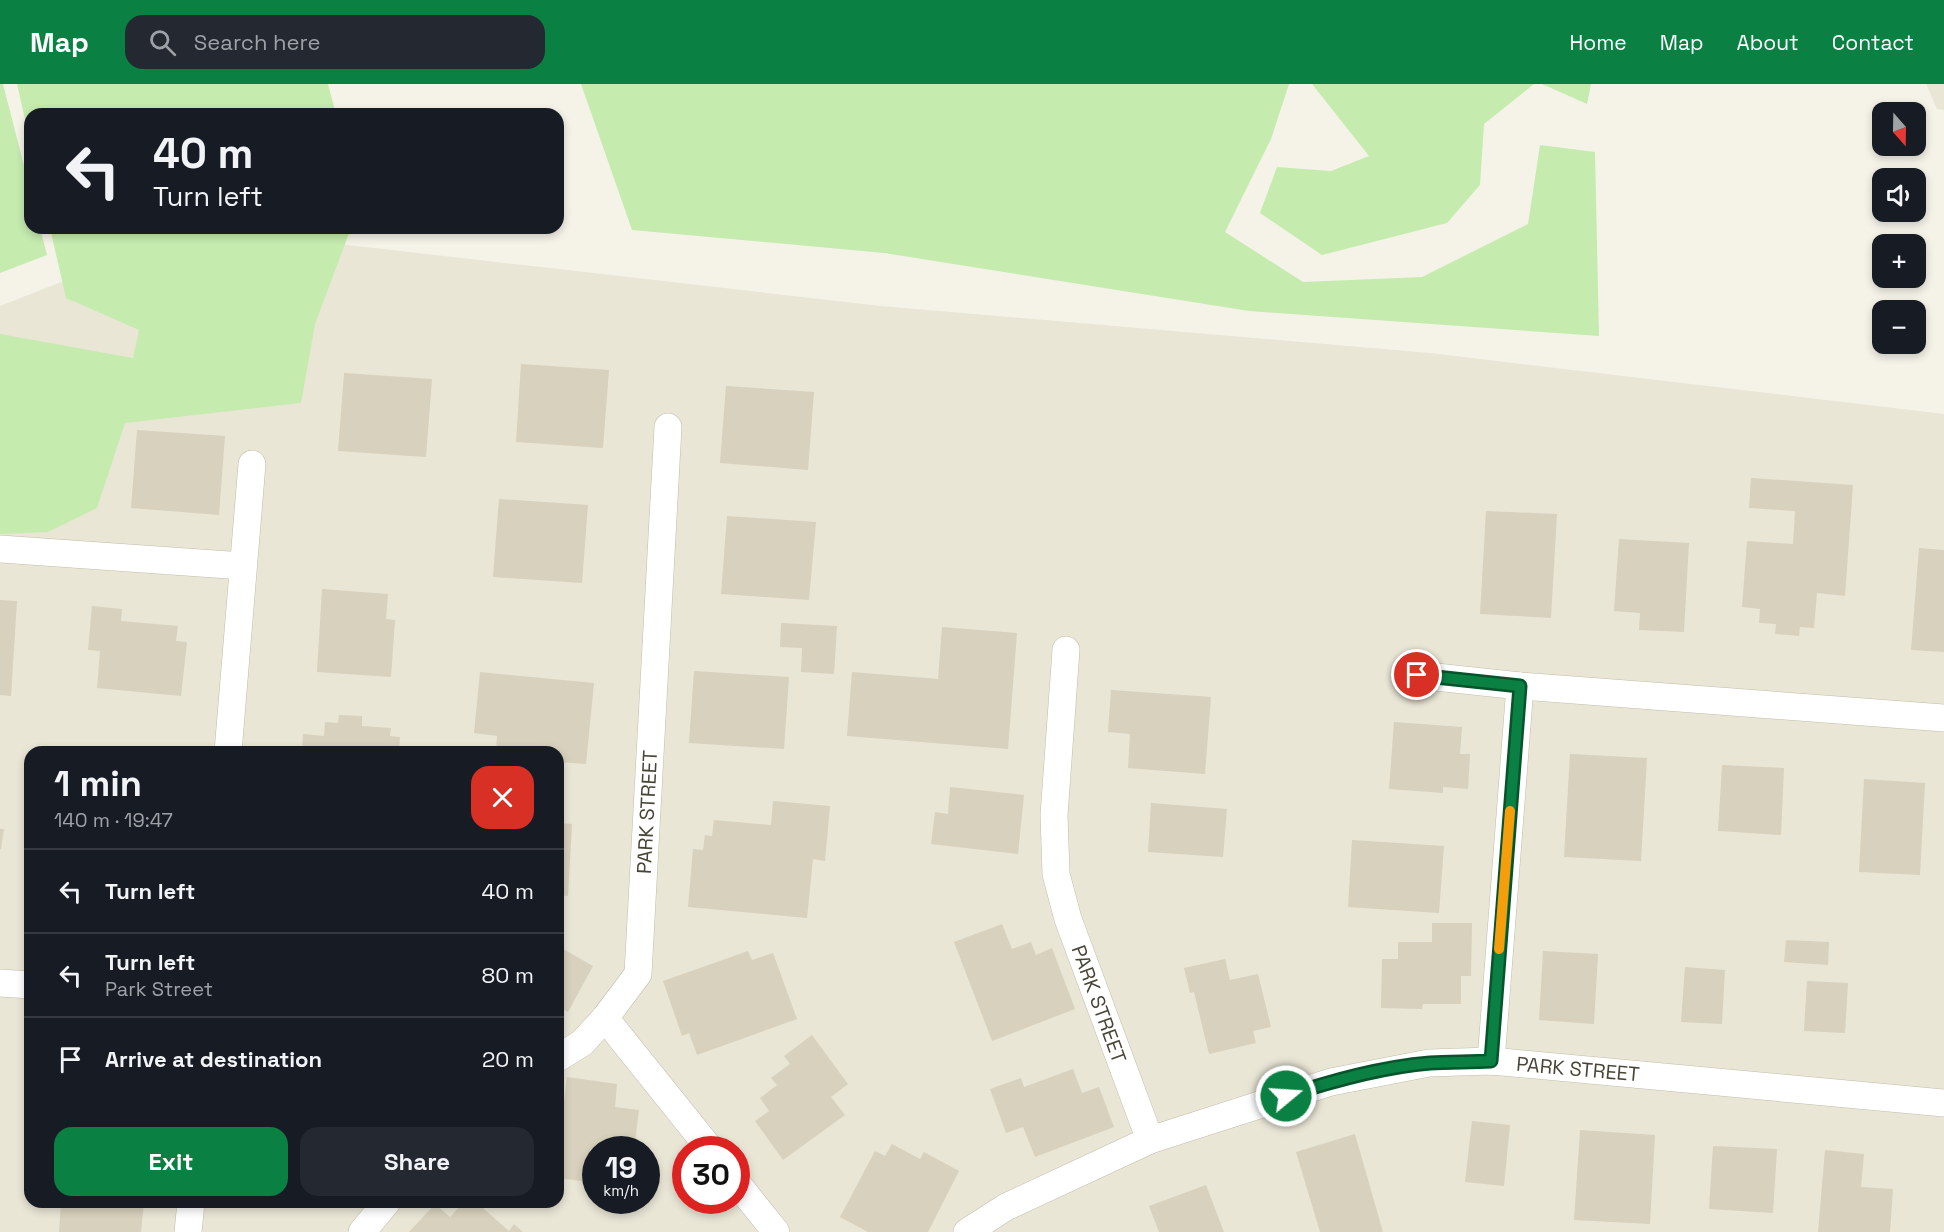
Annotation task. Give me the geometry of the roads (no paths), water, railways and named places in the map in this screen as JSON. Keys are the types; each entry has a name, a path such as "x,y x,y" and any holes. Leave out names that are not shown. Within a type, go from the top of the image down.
{"street":[{"name":"PARK STREET","path":"564,1054 582,1043 605,1018 638,974 668,427"},
{"path":"228,746 252,464"},
{"path":"0,549 243,566"},
{"name":"PARK STREET","path":"1066,650 1054,815 1056,874 1068,919 1150,1140"},
{"path":"1417,675 1520,686 1944,718"},
{"path":"1491,1061 1520,686"},
{"path":"0,982 24,984"},
{"path":"605,1018 700,1136"},
{"name":"PARK STREET","path":"967,1232 1006,1207 1150,1140 1331,1082 1429,1063 1491,1061 1944,1103"},
{"path":"750,1200 776,1232"},
{"path":"188,1232 190,1208"},
{"path":"362,1232 382,1208"}]}
